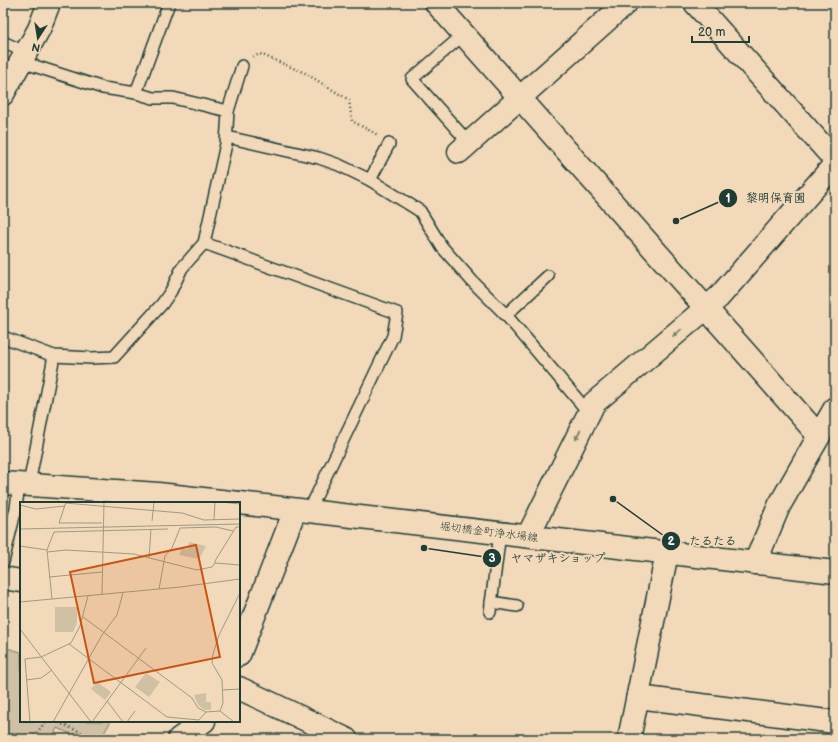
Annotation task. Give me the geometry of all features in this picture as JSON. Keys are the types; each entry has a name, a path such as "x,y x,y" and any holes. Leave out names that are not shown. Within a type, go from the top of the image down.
{"street":[{"path":"3,94 39,29 49,3"},
{"path":"436,3 707,307 819,436"},
{"path":"464,147 626,3"},
{"path":"695,3 835,160"},
{"path":"528,536 594,403 719,297 835,164"},
{"path":"756,563 779,506 835,408"},
{"name":"堀切橋金町浄水場線","path":"17,483 125,497 229,502"},
{"name":"堀切橋金町浄水場線","path":"240,503 835,572"},
{"path":"240,653 302,510"},
{"path":"629,739 667,553"},
{"path":"3,578 20,580"},
{"path":"240,689 313,732 346,739"},
{"path":"638,697 835,722"},
{"path":"179,739 203,722"}],"lane":[{"path":"136,93 169,3"},
{"path":"464,34 412,79 464,147"},
{"path":"3,42 24,57 103,88 136,93 153,98 173,98 228,111"},
{"path":"3,337 54,356 91,358 114,357 162,304 171,291 182,268 204,243 226,137 228,111 242,66"},
{"path":"226,137 319,158 339,165 370,180 420,211 442,247 472,282 506,315 589,413"},
{"path":"370,180 389,144"},
{"path":"204,243 397,313 393,336 302,510"},
{"path":"506,315 548,276"},
{"path":"3,562 16,508 17,483 54,356"},
{"path":"500,533 490,607 517,606"}],"path":[{"path":"242,66 243,63 260,54 305,73 349,100 352,121 390,141 389,144"},
{"path":"32,739 45,722"},
{"path":"57,722 97,739"}],"shaded area":[{"path":"3,647 20,652 20,722 110,722 104,733 116,739 83,739 57,728 52,739 3,739"}],"place":[{"name":"黎明保育園","path":"676,221"},
{"name":"たるたる","path":"613,499"},
{"name":"ヤマザキショップ","path":"424,548"}]}
